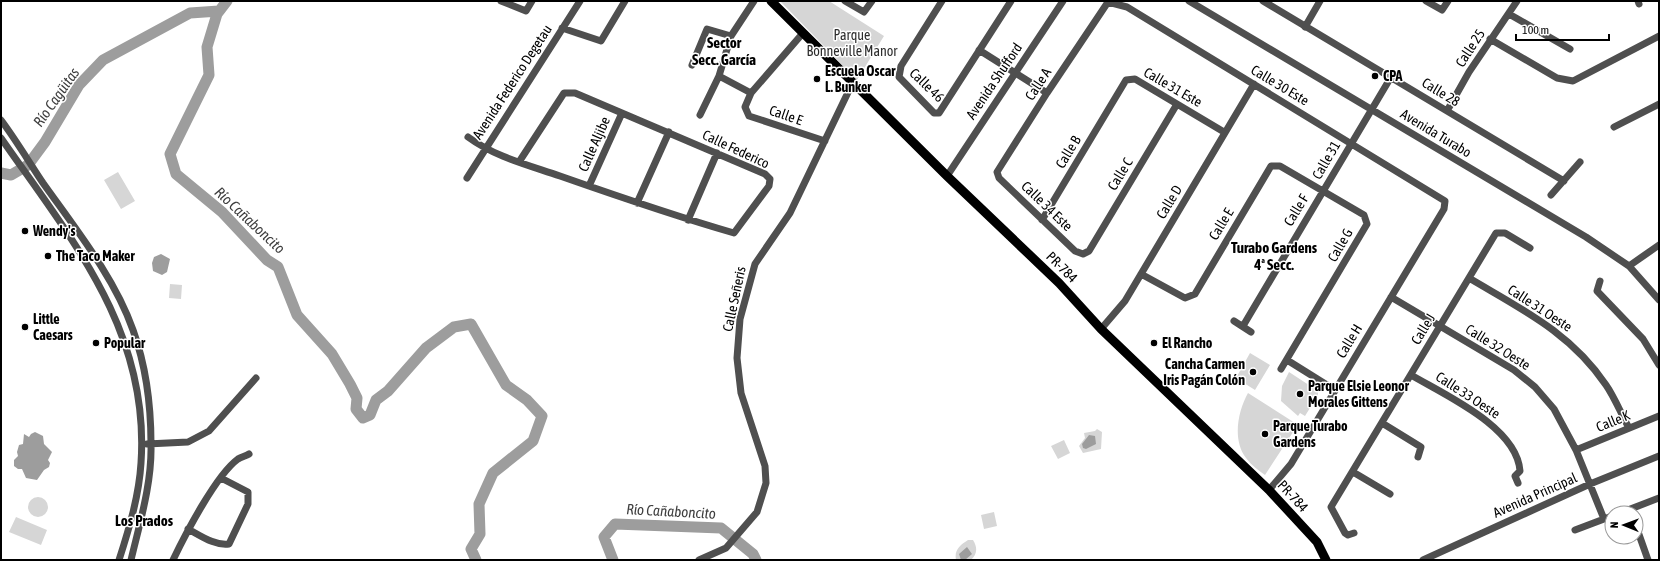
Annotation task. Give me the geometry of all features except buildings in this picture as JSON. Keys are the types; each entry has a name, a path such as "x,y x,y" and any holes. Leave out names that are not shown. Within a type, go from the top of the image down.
{"main road":[{"name":"PR-784","path":"771,1 947,176 1059,283 1101,329 1269,490 1316,542 1326,560"}],"street":[{"path":"500,1 526,11 532,1"},
{"name":"Avenida Federico Degetau","path":"467,178 484,149 580,1"},
{"path":"562,28 601,41 625,1"},
{"path":"700,115 719,76 731,36 754,1"},
{"path":"845,1 864,12 872,1"},
{"name":"Calle 46","path":"942,1 901,66 899,77 934,113 939,113 1011,1"},
{"name":"Avenida Shufford","path":"947,176 1063,1"},
{"name":"Avenida Turabo","path":"1189,1 1586,237 1629,266 1659,300"},
{"name":"Calle 28","path":"1263,1 1564,181"},
{"path":"1306,27 1320,1"},
{"path":"1426,1 1442,10 1448,1"},
{"name":"Calle 25","path":"1447,111 1490,39 1517,1"},
{"name":"Calle 30 Este","path":"1102,11 1108,2 1127,7 1351,142 1445,201"},
{"name":"Calle A","path":"997,172 1047,93 1102,11"},
{"path":"1509,14 1570,49"},
{"path":"692,65 707,29 731,36"},
{"path":"719,76 752,93 803,33"},
{"path":"1490,39 1557,78 1573,80 1659,36"},
{"path":"980,50 1047,93"},
{"name":"Calle 31","path":"1323,190 1391,77"},
{"name":"Calle 31 Este","path":"1115,97 1126,80 1135,79 1224,132"},
{"name":"Calle Señeris","path":"699,560 726,548 757,512 766,483 765,466 740,393 737,358 740,319 755,264 790,213 853,82"},
{"name":"Calle D","path":"1101,329 1125,300 1254,84"},
{"name":"Calle Federico","path":"468,137 484,149 518,162 688,220 734,233 769,186 770,179 765,174 575,92 564,93 518,162"},
{"name":"Calle E","path":"752,93 745,107 749,116 825,141"},
{"name":"Calle B","path":"1042,220 1115,97"},
{"name":"Calle C","path":"1082,254 1088,251 1177,104"},
{"path":"1614,127 1659,104"},
{"name":"Calle Aljibe","path":"589,186 622,113"},
{"path":"2,122 42,182 93,252 133,328 141,356 147,386 151,444 147,495 131,560"},
{"path":"637,203 669,132"},
{"path":"1,138 93,273 118,323 136,381 142,445 141,465 131,525 119,560"},
{"path":"688,220 717,153"},
{"path":"1551,195 1580,162"},
{"name":"Calle E","path":"1141,274 1185,298 1195,294 1272,166 1280,166 1323,190"},
{"name":"Calle 34 Este","path":"997,172 999,178 1042,220 1075,251 1082,254"},
{"name":"Calle F","path":"1243,326 1323,190"},
{"name":"Calle G","path":"1281,369 1288,360 1368,224 1364,215 1323,190"},
{"name":"Calle H","path":"1269,490 1291,464 1444,209 1445,201"},
{"name":"Calle J","path":"1354,533 1348,536 1345,533 1331,507 1439,326 1496,234 1505,233 1530,248"},
{"path":"1629,266 1659,245"},
{"name":"Calle 31 Oeste","path":"1469,278 1550,326 1573,345 1606,385 1628,428"},
{"path":"1600,281 1597,291 1643,339 1659,365"},
{"name":"Calle 32 Oeste","path":"1391,297 1514,370 1535,387 1554,409 1576,450 1604,519"},
{"path":"1234,321 1251,332"},
{"path":"1288,360 1335,390"},
{"name":"Calle 33 Oeste","path":"1411,375 1481,416 1504,436 1520,463 1520,471 1515,476 1518,483"},
{"path":"142,445 188,442 210,431 256,378"},
{"name":"Calle K","path":"1576,450 1659,416"},
{"path":"1382,423 1421,447 1418,457"},
{"path":"172,560 188,529 221,478 238,459 249,454"},
{"name":"Avenida Principal","path":"1423,560 1590,484 1659,456"},
{"path":"1353,472 1390,494"},
{"path":"188,529 211,541 222,545 229,544 248,504 248,492 221,478"},
{"path":"1643,505 1659,498"},
{"path":"1575,530 1604,519"},
{"path":"1643,545 1648,560"}],"green space":[{"name":"Parque Bonneville Manor","path":"780,1 829,1 884,36 857,80"},
{"path":"118,172 135,201 121,209 104,180"},
{"path":"170,284 182,285 181,299 169,298"},
{"name":"Cancha Carmen Iris Pagán Colón","path":"1250,353 1270,365 1255,390 1236,378"},
{"name":"Parque Elsie Leonor Morales Gittens","path":"1289,372 1318,391 1318,395 1305,416 1300,413 1298,416 1281,401 1282,386"},
{"name":"Parque Turabo Gardens","path":"1248,393 1295,423 1297,426 1265,475 1248,461 1239,443 1239,417 1244,400"},
{"path":"1097,429 1102,432 1101,449 1083,453 1079,446 1085,438 1084,433 1095,431"},
{"path":"1064,440 1070,453 1058,459 1051,446"},
{"path":"38,497 45,500 48,507 45,514 38,517 31,514 28,507 31,500"},
{"path":"994,512 997,526 984,529 981,515"},
{"path":"16,517 47,530 41,545 9,532"},
{"path":"968,540 973,540 975,543 975,555 971,560 956,560 958,548"}],"shaded area":[{"path":"161,254 170,259 167,272 162,275 153,271 152,263 154,257"},
{"path":"35,432 43,436 44,444 52,452 48,460 50,463 49,467 44,470 37,480 26,478 22,469 18,469 14,466 14,460 18,456 17,452 19,445 23,444 24,434 29,437"},
{"path":"1089,435 1095,436 1096,444 1086,449 1083,448 1082,444"},
{"path":"967,547 972,554 965,560 961,560 959,554"}],"waterway":[{"name":"Río Cañaboncito","path":"227,1 217,14 207,47 209,75 170,154 176,174 222,212 267,260 278,267 297,315 332,354 357,398 356,409 363,418 370,415 376,400 388,391 426,348 454,327 471,324 506,385 527,400 542,416 533,441 493,473 479,504 480,534 471,549 476,560"},
{"name":"Río Cagüitas","path":"1,173 11,175 28,165 45,142 79,85 103,60 190,13 219,11"},
{"name":"Río Cañaboncito","path":"613,560 604,537 615,524 721,528 753,554 756,560"}],"place":[{"name":"CPA","path":"1375,76"},
{"name":"Escuela Oscar L. Bunker","path":"817,79"},
{"name":"Wendy's","path":"25,231"},
{"name":"The Taco Maker","path":"48,256"},
{"name":"Little Caesars","path":"25,327"},
{"name":"Popular","path":"96,343"},
{"name":"El Rancho","path":"1154,343"},
{"name":"Cancha Carmen Iris Pagán Colón","path":"1253,372"},
{"name":"Parque Elsie Leonor Morales Gittens","path":"1300,394"},
{"name":"Parque Turabo Gardens","path":"1265,434"}],"district":[{"name":"Sector Secc. García","path":"724,50"},
{"name":"Turabo Gardens 4ª Secc.","path":"1274,256"},
{"name":"Los Prados","path":"144,520"}]}
